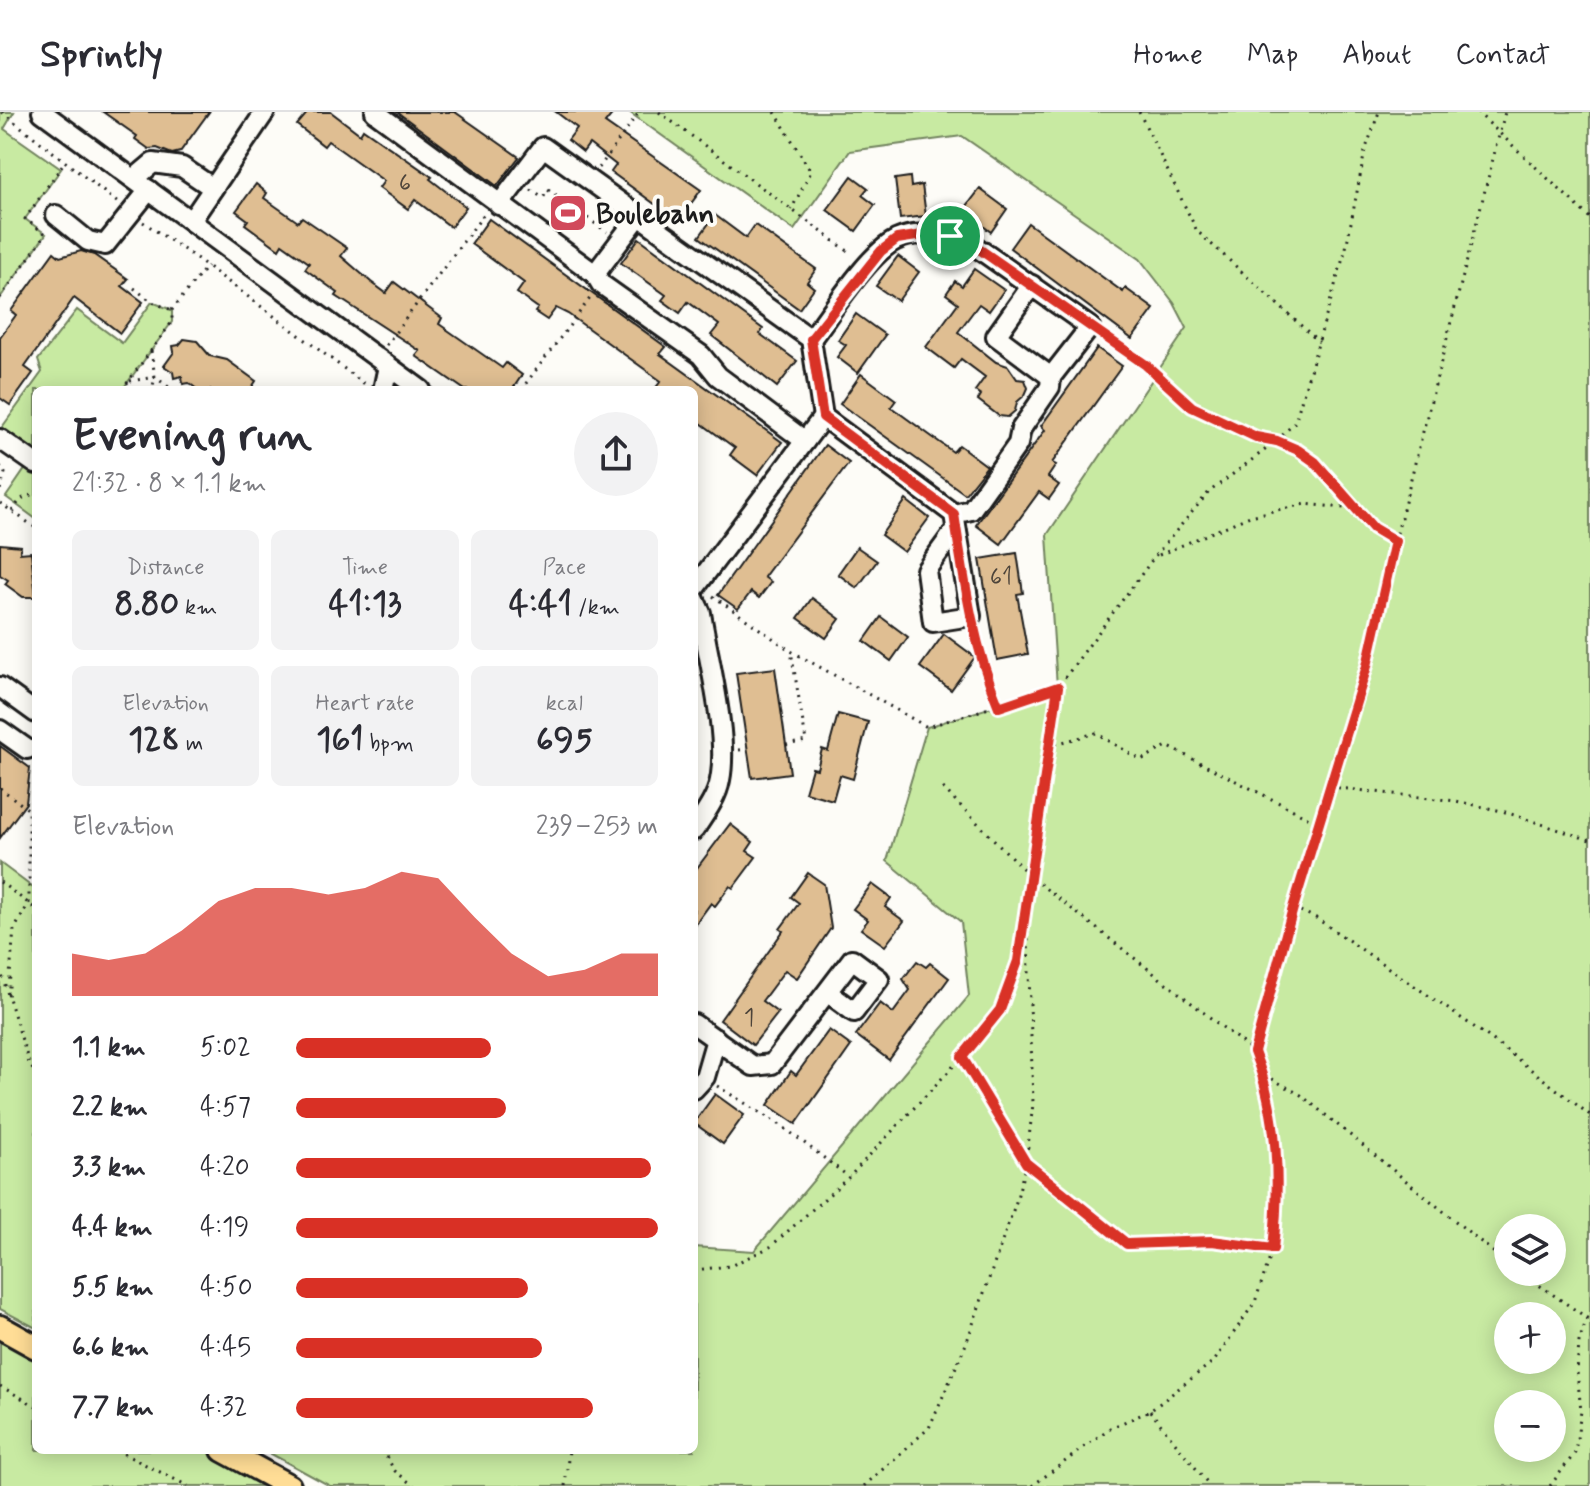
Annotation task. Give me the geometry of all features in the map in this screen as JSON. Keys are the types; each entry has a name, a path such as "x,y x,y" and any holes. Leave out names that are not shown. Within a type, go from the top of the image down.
{"main road":[{"path":"0,1327 32,1345"},
{"path":"230,1454 289,1486"}],"street":[{"path":"42,112 416,386"},
{"path":"191,221 265,112"},
{"path":"375,112 701,355 718,376 805,441"},
{"path":"499,205 543,147 811,339 823,417 955,522 971,616 933,622 926,570 955,522 971,510 1018,444 1021,429 1050,387 1051,377 1090,327 969,242 950,236 923,235 897,239 868,265 811,339"},
{"path":"56,215 88,241 100,246 110,239 130,212 153,163 182,167 213,188"},
{"path":"598,279 638,217"},
{"path":"1032,285 996,336 1051,377"},
{"path":"384,386 388,366"},
{"path":"698,823 720,783 723,750 698,593 823,417"},
{"path":"0,439 32,461"},
{"path":"0,687 32,710"},
{"path":"0,730 27,749"},
{"path":"698,1027 753,1066 772,1064 827,992"},
{"path":"698,1085 705,1077 716,1039"}],"path":[{"path":"2,112 172,244 207,266 367,386"},
{"path":"590,181 639,112"},
{"path":"659,112 868,265"},
{"path":"775,112 811,172 791,210"},
{"path":"1139,112 1197,231 1319,342"},
{"path":"698,1270 730,1266 770,1247 849,1177 962,1057 1000,1010 1018,961 1058,687 1155,556 1209,492 1277,441 1295,422 1346,248 1365,151 1379,112"},
{"path":"1477,112 1590,218"},
{"path":"1254,1052 1293,908 1367,666 1395,541 1505,112"},
{"path":"0,298 46,234 25,219 65,161"},
{"path":"518,180 543,198 548,190 620,241"},
{"path":"386,345 472,229"},
{"path":"125,386 172,322 172,310 207,266"},
{"path":"524,386 598,279"},
{"path":"134,288 152,302 172,310"},
{"path":"1090,327 1146,365 1192,407 1256,437 1298,450 1315,462 1373,528 1395,541"},
{"path":"151,351 155,377 153,386"},
{"path":"129,381 155,377 167,386"},
{"path":"0,466 5,473 0,490"},
{"path":"12,511 21,499 32,495"},
{"path":"0,503 32,525"},
{"path":"1155,556 1250,516 1305,504 1354,509"},
{"path":"698,593 791,651 927,727 1058,687"},
{"path":"971,616 985,672 999,707"},
{"path":"786,745 806,741 791,651"},
{"path":"1048,746 1096,733 1141,760 1167,746 1318,823"},
{"path":"1330,787 1456,801 1502,811 1590,840"},
{"path":"0,788 29,810 29,903 14,930 8,998"},
{"path":"943,788 1031,877 1254,1052 1263,1074 1277,1171 1279,1196 1273,1249 1255,1302 1215,1360 1150,1411 1110,1428 1032,1486"},
{"path":"0,882 32,906"},
{"path":"864,1486 929,1428 966,1344 1016,1202 1026,1163 1033,1104 1027,898"},
{"path":"1293,908 1316,918 1490,1038 1590,1115"},
{"path":"0,969 32,1068"},
{"path":"962,1057 1026,1163 1127,1244 1212,1241 1273,1249"},
{"path":"1263,1074 1301,1095 1494,1253"},
{"path":"734,1098 782,1126 849,1177"},
{"path":"1540,1286 1588,1319 1579,1342 1577,1372 1581,1411 1575,1453 1550,1486"},
{"path":"0,1386 32,1404"},
{"path":"1150,1411 1210,1486"},
{"path":"124,1454 188,1486"},
{"path":"384,1454 395,1471 414,1486"},
{"path":"565,1486 569,1454"}],"green space":[{"path":"0,112 14,112 4,129 61,169 25,219 46,234 0,298"},
{"path":"629,112 1590,112 1590,1486 330,1486 271,1454 698,1454 698,1247 754,1251 969,996 961,922 887,861 927,727 1057,687 1047,535 1187,328 1174,303 1140,259 962,136 850,151 794,230"},
{"path":"152,302 172,310 172,322 125,386 32,386 32,461 0,439 0,430 42,372 38,360 77,310 122,343"},
{"path":"26,468 32,472 32,516 6,497"},
{"path":"0,863 32,887 32,1326 0,1309"},
{"path":"0,1339 32,1357 32,1454 214,1454 268,1486 0,1486"}],"building":[{"path":"103,112 209,112 180,152 172,154 157,148 149,149 135,139 137,136"},
{"path":"308,112 331,112 360,134 363,129 432,177 430,179 466,207 451,227 415,200 408,209 379,188 384,181 328,141 324,146 297,125"},
{"path":"397,112 455,112 519,157 497,186"},
{"path":"556,112 614,112 605,123 701,190 678,221 611,172 616,165 589,144 583,152 568,140 577,128"},
{"path":"852,176 868,188 862,195 875,205 856,231 827,210"},
{"path":"910,177 911,187 922,185 926,216 900,219 895,179"},
{"path":"256,184 267,193 264,198 298,222 302,217 347,248 341,256 386,293 394,282 442,318 439,324 502,368 506,363 522,375 515,386 459,386 416,356 420,351 336,296 338,293 305,269 309,263 282,244 279,249 245,224 248,220 236,211"},
{"path":"980,189 1007,209 991,232 963,211"},
{"path":"715,215 746,238 755,225 816,269 807,282 814,288 799,309 699,237"},
{"path":"489,219 666,347 660,354 782,442 757,475 730,455 735,448 698,421 698,386 657,386 661,381 568,314 556,308 547,320 535,312 538,308 517,293 524,283 471,244"},
{"path":"1028,223 1123,292 1125,288 1154,309 1132,339 1010,248"},
{"path":"639,238 763,329 760,334 797,361 777,387 711,335 719,325 688,302 680,313 662,300 666,295 621,263"},
{"path":"81,251 94,255 128,279 122,286 143,302 120,333 74,298 25,367 33,373 10,405 0,398 0,337 16,315 11,311 54,252 60,257"},
{"path":"898,256 919,272 898,301 876,286"},
{"path":"974,269 1004,290 989,311 979,304 958,332 996,362 1008,366 1017,379 1025,380 1028,388 1025,395 1008,417 999,416 978,400 981,395 975,391 985,377 961,359 954,368 926,347 958,303 946,294 955,281 962,286"},
{"path":"856,314 885,335 858,373 837,357 846,345 838,340"},
{"path":"184,339 197,341 210,356 227,360 256,381 253,386 183,384 182,376 174,378 173,372 164,366 174,352 173,346"},
{"path":"1097,348 1122,366 1052,463 1056,465 1048,477 1059,485 1049,499 1039,492 1001,544 976,525 1045,430 1041,426"},
{"path":"861,374 896,400 891,407 953,452 959,445 987,466 965,494 840,404"},
{"path":"825,445 849,463 764,577 771,582 759,598 751,592 738,609 718,595"},
{"path":"906,500 929,518 904,552 881,535"},
{"path":"0,544 21,546 20,553 31,552 32,597 23,597 5,584 8,580 0,575"},
{"path":"857,547 877,561 857,588 838,574"},
{"path":"1017,553 1023,593 1017,594 1028,654 997,660 980,559"},
{"path":"812,598 840,619 826,638 798,618"},
{"path":"881,617 908,637 891,661 864,641"},
{"path":"944,634 975,657 951,690 920,667"},
{"path":"775,668 790,773 752,778 736,673"},
{"path":"838,714 868,722 853,779 840,775 833,800 805,792 812,768 817,769 822,749 828,751"},
{"path":"0,746 30,768 26,803 0,838"},
{"path":"730,824 753,842 747,851 756,857 733,888 730,886 715,906 711,903 698,921 698,867"},
{"path":"808,873 824,884 831,928 797,978 785,970 762,1001 778,1013 753,1045 720,1020 783,931 780,929 799,903 791,897"},
{"path":"872,884 891,898 885,907 904,921 885,946 861,929 868,920 853,909"},
{"path":"917,961 926,967 930,963 949,978 889,1060 856,1035 880,1003 893,1013 910,990 903,979"},
{"path":"829,1030 851,1046 796,1124 768,1105 791,1071 796,1075"},
{"path":"715,1094 744,1115 723,1144 698,1126 698,1117"}],"place":[{"name":"Boulebahn","path":"568,213"}],"route":[{"path":"923,235 950,236 969,242 1146,365 1192,407 1236,429 1298,450 1315,462 1373,528 1395,541 1367,666 1293,908 1254,1052 1263,1074 1276,1146 1279,1196 1273,1249 1212,1241 1127,1244 1026,1163 962,1057 1000,1010 1018,961 1058,687 999,707 985,672 971,616 954,514 823,417 811,339 868,265 897,239 923,235"}]}
